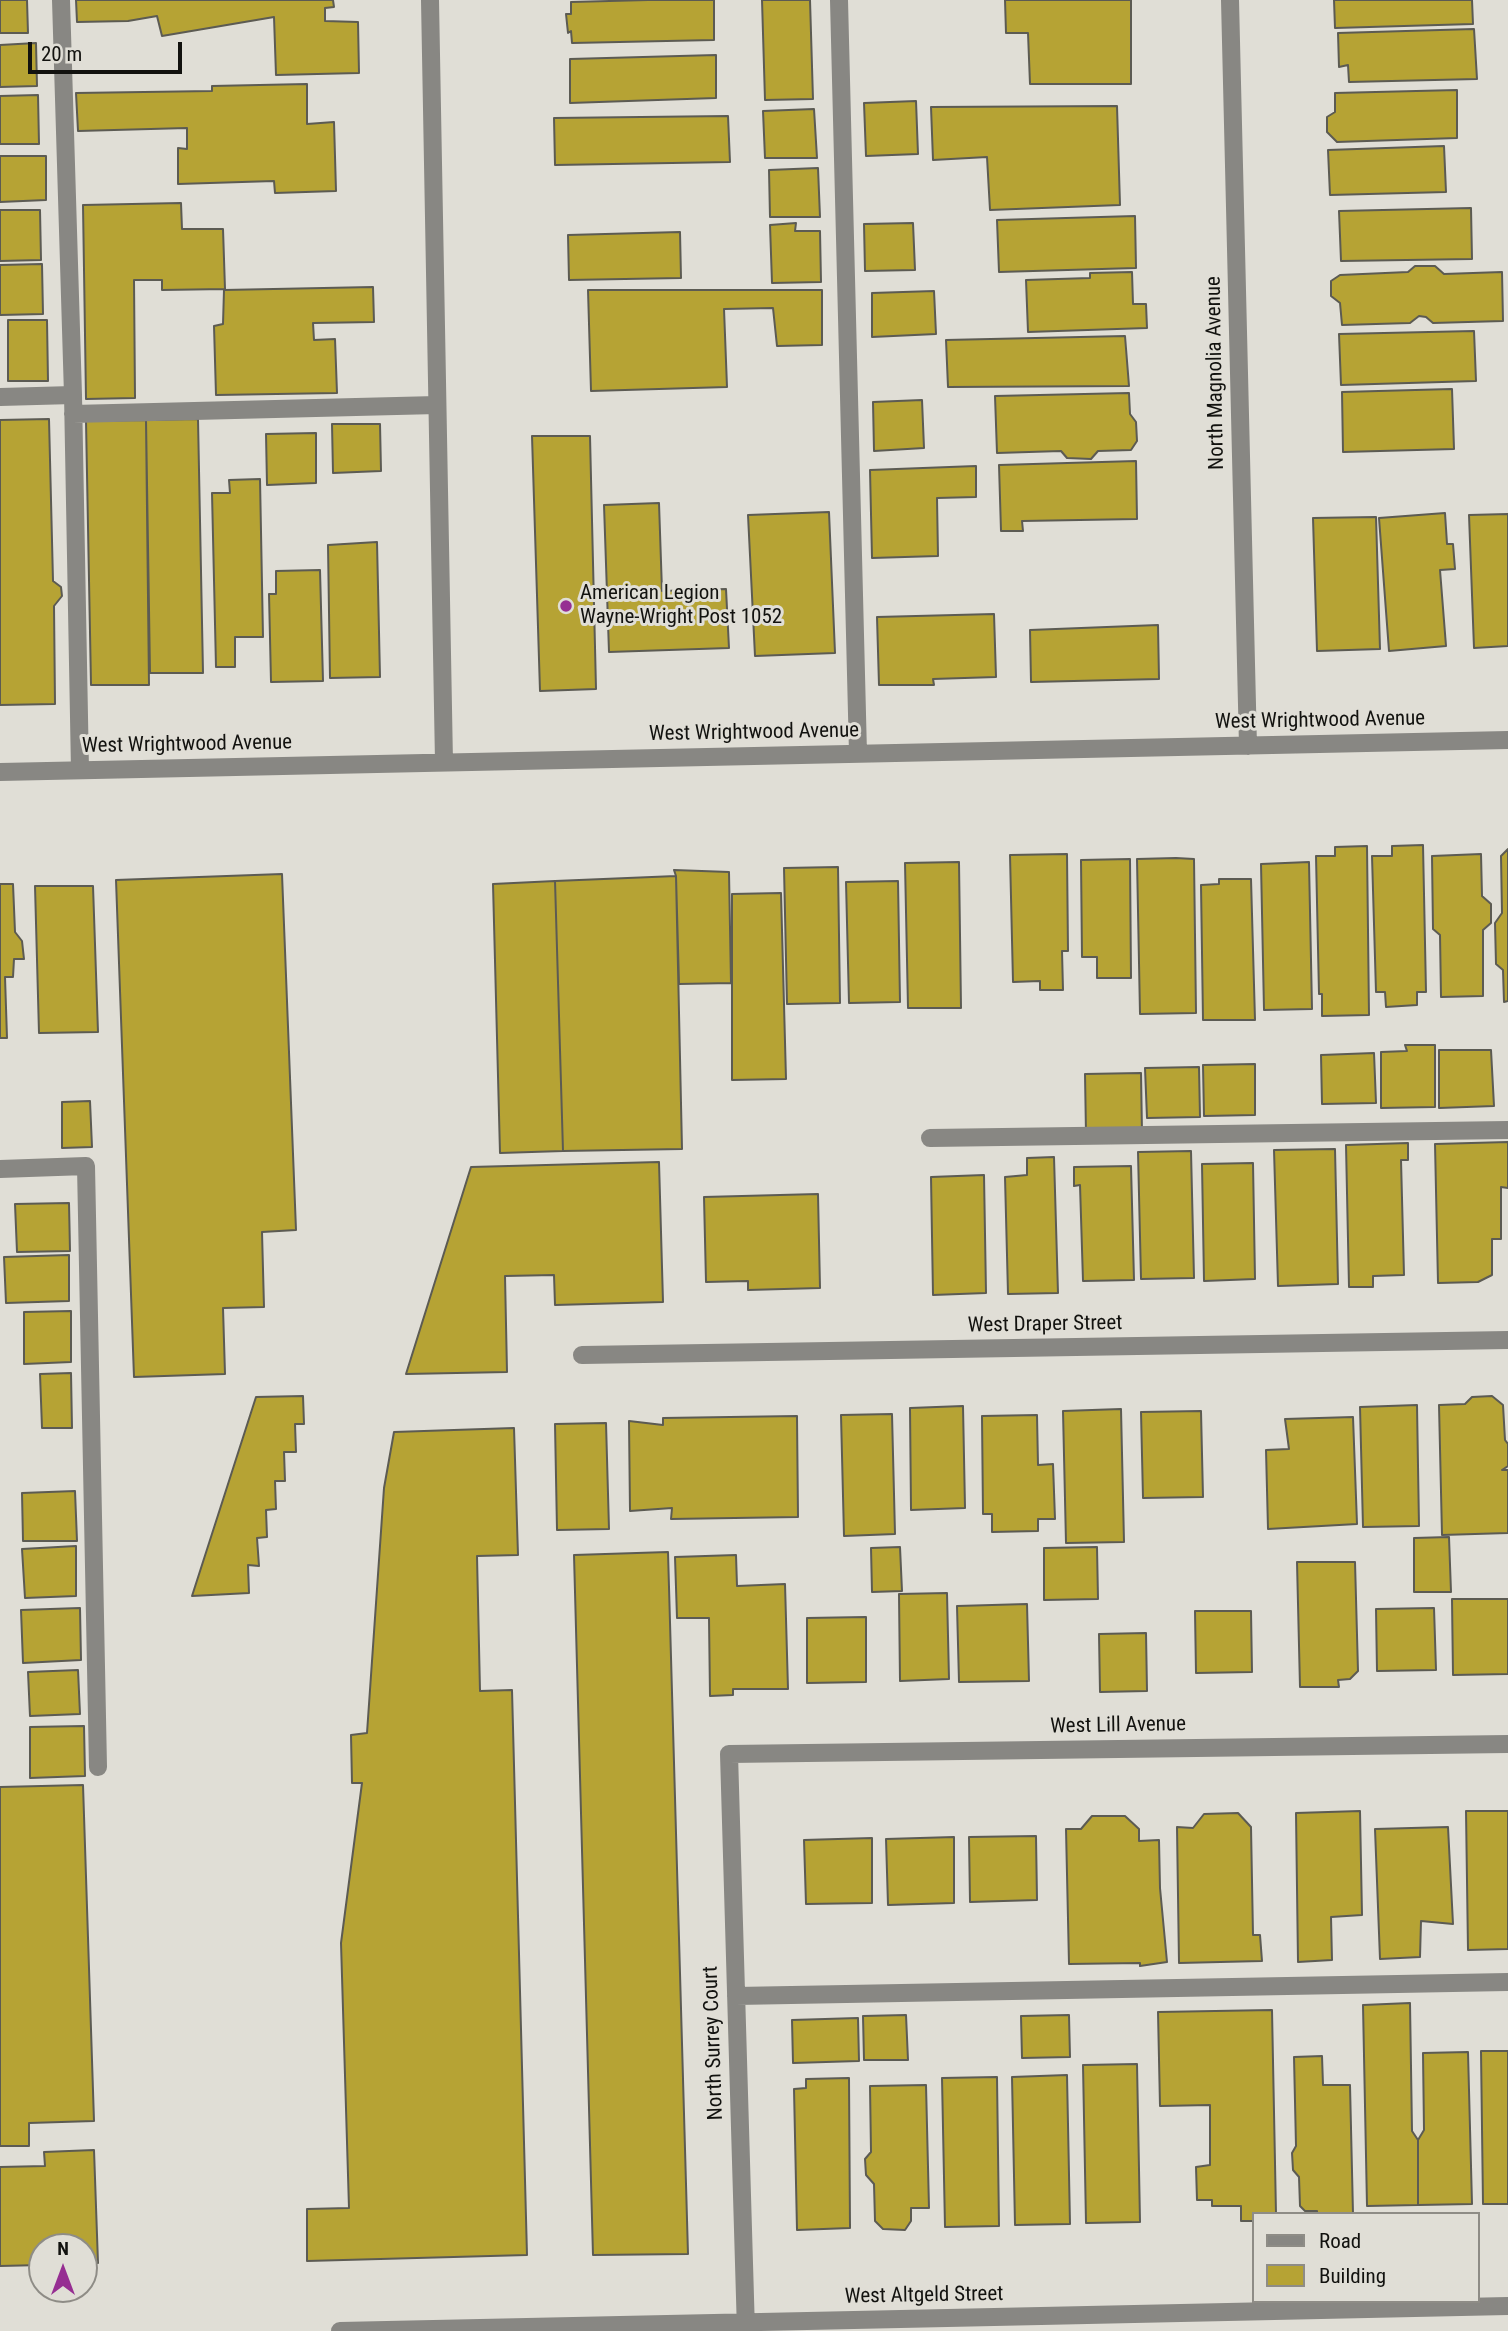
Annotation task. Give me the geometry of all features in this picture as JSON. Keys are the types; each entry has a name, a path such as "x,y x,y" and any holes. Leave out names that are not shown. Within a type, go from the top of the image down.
{"street":[{"path":"61,0 80,770"},
{"path":"430,0 444,762"},
{"path":"839,0 858,753"},
{"name":"North Magnolia Avenue","path":"1230,0 1248,746"},
{"path":"0,397 72,395"},
{"path":"72,414 437,405"},
{"name":"West Wrightwood Avenue","path":"0,772 1508,740"},
{"path":"930,1138 1508,1130"},
{"path":"0,1169 86,1166 98,1767"},
{"name":"West Draper Street","path":"582,1355 1508,1340"},
{"name":"West Lill Avenue","path":"729,1754 1508,1744"},
{"name":"North Surrey Court","path":"729,1754 745,2327"},
{"path":"736,1996 1508,1982"},
{"name":"West Altgeld Street","path":"340,2331 745,2327 1508,2306"}],"building":[{"path":"0,0 27,0 28,33 0,33"},
{"path":"76,0 333,0 334,7 325,8 325,21 358,22 359,73 276,75 274,17 162,36 157,16 128,21 77,22"},
{"path":"714,0 714,40 572,43 566,14 571,14 571,2"},
{"path":"762,0 810,0 813,99 765,100"},
{"path":"1005,0 1131,0 1131,84 1030,84 1028,33 1006,33"},
{"path":"1334,0 1472,0 1473,24 1335,28"},
{"path":"1474,29 1477,79 1349,82 1348,65 1339,67 1338,33"},
{"path":"36,43 37,86 0,87 0,45"},
{"path":"716,55 716,98 570,103 570,59"},
{"path":"307,84 307,124 334,122 336,191 275,193 274,181 178,184 178,148 187,149 187,128 78,131 76,93 212,91 212,86"},
{"path":"1457,90 1457,138 1337,142 1327,132 1327,117 1335,112 1335,93"},
{"path":"38,95 39,144 0,144 0,96"},
{"path":"916,101 918,154 866,156 864,103"},
{"path":"1117,106 1120,205 990,210 987,157 933,160 931,107"},
{"path":"814,109 817,158 765,158 763,111"},
{"path":"728,116 730,162 555,165 554,118"},
{"path":"1444,146 1446,192 1330,195 1328,150"},
{"path":"0,156 46,156 46,200 0,202"},
{"path":"818,168 820,217 770,217 769,170"},
{"path":"181,203 182,229 223,229 225,289 162,290 162,280 134,280 135,398 86,399 83,205"},
{"path":"1471,208 1472,259 1341,261 1339,211"},
{"path":"0,210 40,210 41,260 0,261"},
{"path":"1135,216 1136,268 999,272 997,220"},
{"path":"796,223 795,231 820,231 821,282 772,283 770,225"},
{"path":"913,223 915,270 865,271 864,224"},
{"path":"680,232 681,278 569,280 568,235"},
{"path":"42,264 43,314 0,315 0,265"},
{"path":"1415,266 1435,266 1444,274 1502,272 1503,321 1433,323 1426,317 1419,316 1410,323 1342,325 1340,303 1331,296 1331,281 1340,275 1408,272"},
{"path":"1132,272 1133,304 1146,304 1147,328 1028,332 1026,280 1090,278 1090,273"},
{"path":"373,287 374,322 313,323 314,340 335,339 337,393 216,395 214,326 223,324 224,290"},
{"path":"588,290 822,290 822,345 777,346 773,308 724,309 727,387 591,391"},
{"path":"934,291 936,334 872,337 872,293"},
{"path":"8,320 47,320 48,381 8,381"},
{"path":"1474,331 1476,381 1341,385 1339,334"},
{"path":"1125,336 1129,386 948,387 946,340"},
{"path":"1452,389 1454,449 1343,452 1342,392"},
{"path":"1129,393 1130,414 1136,422 1137,441 1131,450 1098,451 1091,459 1067,458 1061,451 997,453 995,396"},
{"path":"922,400 924,448 874,451 873,402"},
{"path":"49,419 53,581 61,587 62,596 54,606 55,704 0,705 0,420"},
{"path":"198,419 203,673 150,673 146,420"},
{"path":"146,420 149,685 91,685 86,421"},
{"path":"332,424 380,424 381,471 333,473"},
{"path":"316,433 316,483 267,485 266,434"},
{"name":"American Legion Wayne-Wright Post 1052","path":"532,436 590,436 596,689 540,691"},
{"path":"1136,461 1137,519 1022,521 1023,531 1001,531 999,465"},
{"path":"976,466 976,497 937,498 938,556 872,558 870,470"},
{"path":"260,479 263,637 235,637 235,667 216,667 212,493 230,493 229,480"},
{"path":"659,503 662,591 726,589 729,648 609,652 604,505"},
{"path":"829,512 835,653 755,656 748,515"},
{"path":"1445,513 1447,544 1453,544 1455,569 1440,570 1446,646 1389,651 1379,518"},
{"path":"1508,514 1508,646 1474,648 1469,515"},
{"path":"1376,517 1380,649 1317,651 1313,518"},
{"path":"377,542 380,677 330,678 328,545"},
{"path":"320,570 323,681 271,682 269,594 276,594 276,571"},
{"path":"994,614 996,677 933,679 934,685 879,685 877,617"},
{"path":"1158,625 1159,679 1031,682 1030,630"},
{"path":"1423,845 1426,992 1417,992 1417,1005 1386,1007 1385,992 1376,992 1372,856 1392,856 1392,846"},
{"path":"1367,846 1369,1015 1322,1016 1322,994 1319,994 1316,856 1335,856 1335,847"},
{"path":"1508,849 1508,1001 1504,1002 1503,970 1496,964 1495,923 1502,913 1501,856"},
{"path":"1067,854 1068,951 1062,951 1063,990 1040,990 1040,981 1013,982 1010,855"},
{"path":"1481,854 1482,896 1491,904 1491,923 1483,930 1483,996 1441,997 1440,935 1433,929 1432,856"},
{"path":"1130,859 1131,978 1097,978 1097,957 1082,957 1081,860"},
{"path":"1137,859 1194,859 1196,1013 1140,1014"},
{"path":"959,862 961,1008 908,1008 905,863"},
{"path":"1309,862 1312,1009 1264,1010 1261,864"},
{"path":"838,867 840,1003 787,1004 784,868"},
{"path":"674,870 729,872 731,983 679,984"},
{"path":"282,874 296,1230 262,1232 264,1307 223,1308 225,1374 134,1377 116,880"},
{"path":"676,876 682,1149 563,1151 555,881"},
{"path":"1219,879 1251,879 1255,1020 1203,1020 1201,885 1219,884"},
{"path":"555,881 563,1151 500,1153 493,884"},
{"path":"898,881 900,1002 849,1003 846,882"},
{"path":"0,884 13,884 15,932 22,941 24,959 14,959 13,977 5,977 7,1038 0,1038"},
{"path":"35,886 93,886 98,1032 39,1033"},
{"path":"781,893 786,1079 732,1080 732,894"},
{"path":"1405,1045 1435,1045 1435,1107 1381,1108 1381,1052 1407,1051"},
{"path":"1439,1050 1491,1050 1494,1106 1439,1108"},
{"path":"1374,1053 1376,1103 1322,1104 1321,1055"},
{"path":"1255,1064 1255,1115 1204,1116 1203,1065"},
{"path":"1199,1067 1200,1117 1147,1118 1145,1068"},
{"path":"1141,1073 1142,1133 1086,1134 1085,1074"},
{"path":"90,1101 92,1147 62,1148 62,1102"},
{"path":"1508,1142 1508,1188 1501,1187 1501,1239 1492,1239 1492,1275 1478,1282 1438,1283 1435,1144"},
{"path":"1408,1143 1408,1160 1401,1160 1404,1275 1373,1276 1373,1287 1349,1287 1346,1145"},
{"path":"1335,1149 1338,1284 1278,1286 1274,1150"},
{"path":"1191,1151 1194,1278 1141,1279 1138,1152"},
{"path":"1054,1157 1058,1293 1008,1294 1005,1177 1027,1175 1027,1158"},
{"path":"659,1162 663,1302 555,1305 554,1275 505,1276 507,1372 406,1374 471,1167"},
{"path":"1253,1163 1255,1279 1204,1281 1202,1164"},
{"path":"1131,1166 1134,1280 1083,1281 1080,1185 1074,1186 1074,1167"},
{"path":"984,1175 986,1293 933,1295 931,1177"},
{"path":"818,1194 820,1288 748,1290 748,1281 706,1282 704,1197"},
{"path":"69,1203 70,1251 17,1252 15,1204"},
{"path":"69,1255 69,1301 6,1303 4,1257"},
{"path":"71,1311 71,1362 24,1364 24,1312"},
{"path":"71,1373 72,1428 42,1428 40,1374"},
{"path":"303,1396 304,1424 295,1424 296,1452 284,1452 285,1481 275,1481 276,1509 266,1510 267,1537 257,1538 259,1566 248,1565 249,1593 192,1596 256,1397"},
{"path":"1492,1396 1503,1405 1505,1440 1508,1444 1508,1466 1502,1470 1508,1470 1508,1533 1442,1535 1439,1405 1465,1404 1472,1397"},
{"path":"1417,1405 1419,1526 1363,1527 1360,1407"},
{"path":"963,1406 965,1508 911,1510 910,1408"},
{"path":"1121,1409 1124,1542 1066,1543 1063,1411"},
{"path":"1201,1411 1203,1497 1143,1498 1141,1412"},
{"path":"892,1414 895,1534 844,1536 841,1415"},
{"path":"1037,1415 1038,1465 1053,1464 1055,1519 1038,1519 1038,1531 992,1532 992,1514 983,1514 982,1416"},
{"path":"797,1416 798,1517 671,1519 672,1508 630,1511 629,1421 663,1425 663,1418"},
{"path":"1353,1417 1357,1524 1268,1529 1266,1450 1289,1449 1285,1419"},
{"path":"606,1423 609,1529 557,1530 555,1424"},
{"path":"514,1428 518,1555 477,1556 480,1691 512,1690 527,2255 307,2261 307,2209 349,2208 341,1943 362,1783 352,1783 351,1735 367,1733 384,1488 394,1432"},
{"path":"75,1491 77,1541 23,1541 22,1493"},
{"path":"1449,1537 1451,1592 1414,1592 1414,1538"},
{"path":"76,1546 76,1596 25,1598 22,1549"},
{"path":"900,1547 902,1591 872,1592 871,1548"},
{"path":"1097,1547 1098,1599 1044,1600 1044,1548"},
{"path":"668,1552 688,2254 593,2255 574,1555"},
{"path":"736,1555 737,1586 785,1584 788,1689 733,1689 733,1695 710,1696 709,1618 677,1618 675,1557"},
{"path":"1297,1562 1355,1562 1358,1671 1350,1679 1338,1680 1339,1687 1300,1687"},
{"path":"947,1593 949,1679 900,1681 899,1594"},
{"path":"1452,1599 1508,1599 1508,1674 1453,1675"},
{"path":"1027,1604 1029,1681 959,1682 957,1606"},
{"path":"80,1608 81,1660 23,1663 21,1610"},
{"path":"1434,1608 1436,1670 1377,1671 1376,1609"},
{"path":"1195,1611 1251,1611 1252,1672 1196,1673"},
{"path":"866,1617 866,1682 807,1683 807,1618"},
{"path":"1146,1633 1147,1691 1100,1692 1099,1634"},
{"path":"78,1670 80,1714 30,1716 28,1672"},
{"path":"84,1726 85,1776 30,1778 30,1727"},
{"path":"83,1785 94,2121 29,2123 29,2146 0,2146 0,1787"},
{"path":"1360,1811 1362,1915 1331,1917 1332,1960 1298,1962 1296,1813"},
{"path":"1466,1811 1508,1811 1508,1949 1468,1950"},
{"path":"1238,1813 1251,1827 1253,1935 1260,1935 1262,1961 1179,1963 1177,1827 1193,1828 1204,1814"},
{"path":"1092,1816 1125,1816 1139,1829 1139,1841 1159,1840 1160,1888 1167,1962 1140,1966 1140,1963 1069,1964 1066,1829 1081,1829"},
{"path":"1448,1827 1453,1924 1421,1921 1420,1957 1380,1959 1375,1829"},
{"path":"1036,1836 1037,1900 970,1902 969,1837"},
{"path":"954,1837 954,1903 888,1905 886,1839"},
{"path":"872,1838 872,1903 806,1904 804,1840"},
{"path":"1410,2003 1412,2131 1418,2140 1418,2205 1367,2206 1363,2005"},
{"path":"1272,2010 1276,2212 1252,2212 1252,2221 1241,2221 1241,2206 1212,2206 1212,2200 1197,2200 1196,2167 1210,2165 1210,2105 1160,2106 1158,2012"},
{"path":"906,2015 908,2060 864,2060 863,2016"},
{"path":"1069,2015 1070,2057 1022,2058 1021,2016"},
{"path":"858,2018 859,2061 793,2063 792,2020"},
{"path":"1481,2051 1508,2051 1508,2204 1483,2204"},
{"path":"1468,2052 1472,2204 1418,2205 1418,2140 1424,2130 1423,2053"},
{"path":"1322,2056 1323,2085 1350,2085 1353,2212 1305,2211 1300,2206 1299,2177 1293,2170 1292,2153 1296,2146 1294,2057"},
{"path":"1137,2064 1140,2222 1086,2223 1083,2065"},
{"path":"1067,2075 1070,2224 1015,2225 1012,2077"},
{"path":"997,2077 999,2226 945,2227 942,2078"},
{"path":"849,2078 850,2228 797,2230 794,2089 806,2088 806,2079"},
{"path":"926,2085 929,2208 911,2208 911,2221 905,2230 883,2229 875,2221 874,2184 866,2175 865,2159 871,2152 870,2086"},
{"path":"94,2150 97,2233 28,2233 28,2265 0,2266 0,2167 45,2166 44,2152"}],"place":[{"name":"American Legion Wayne-Wright Post 1052","path":"566,606"}]}
